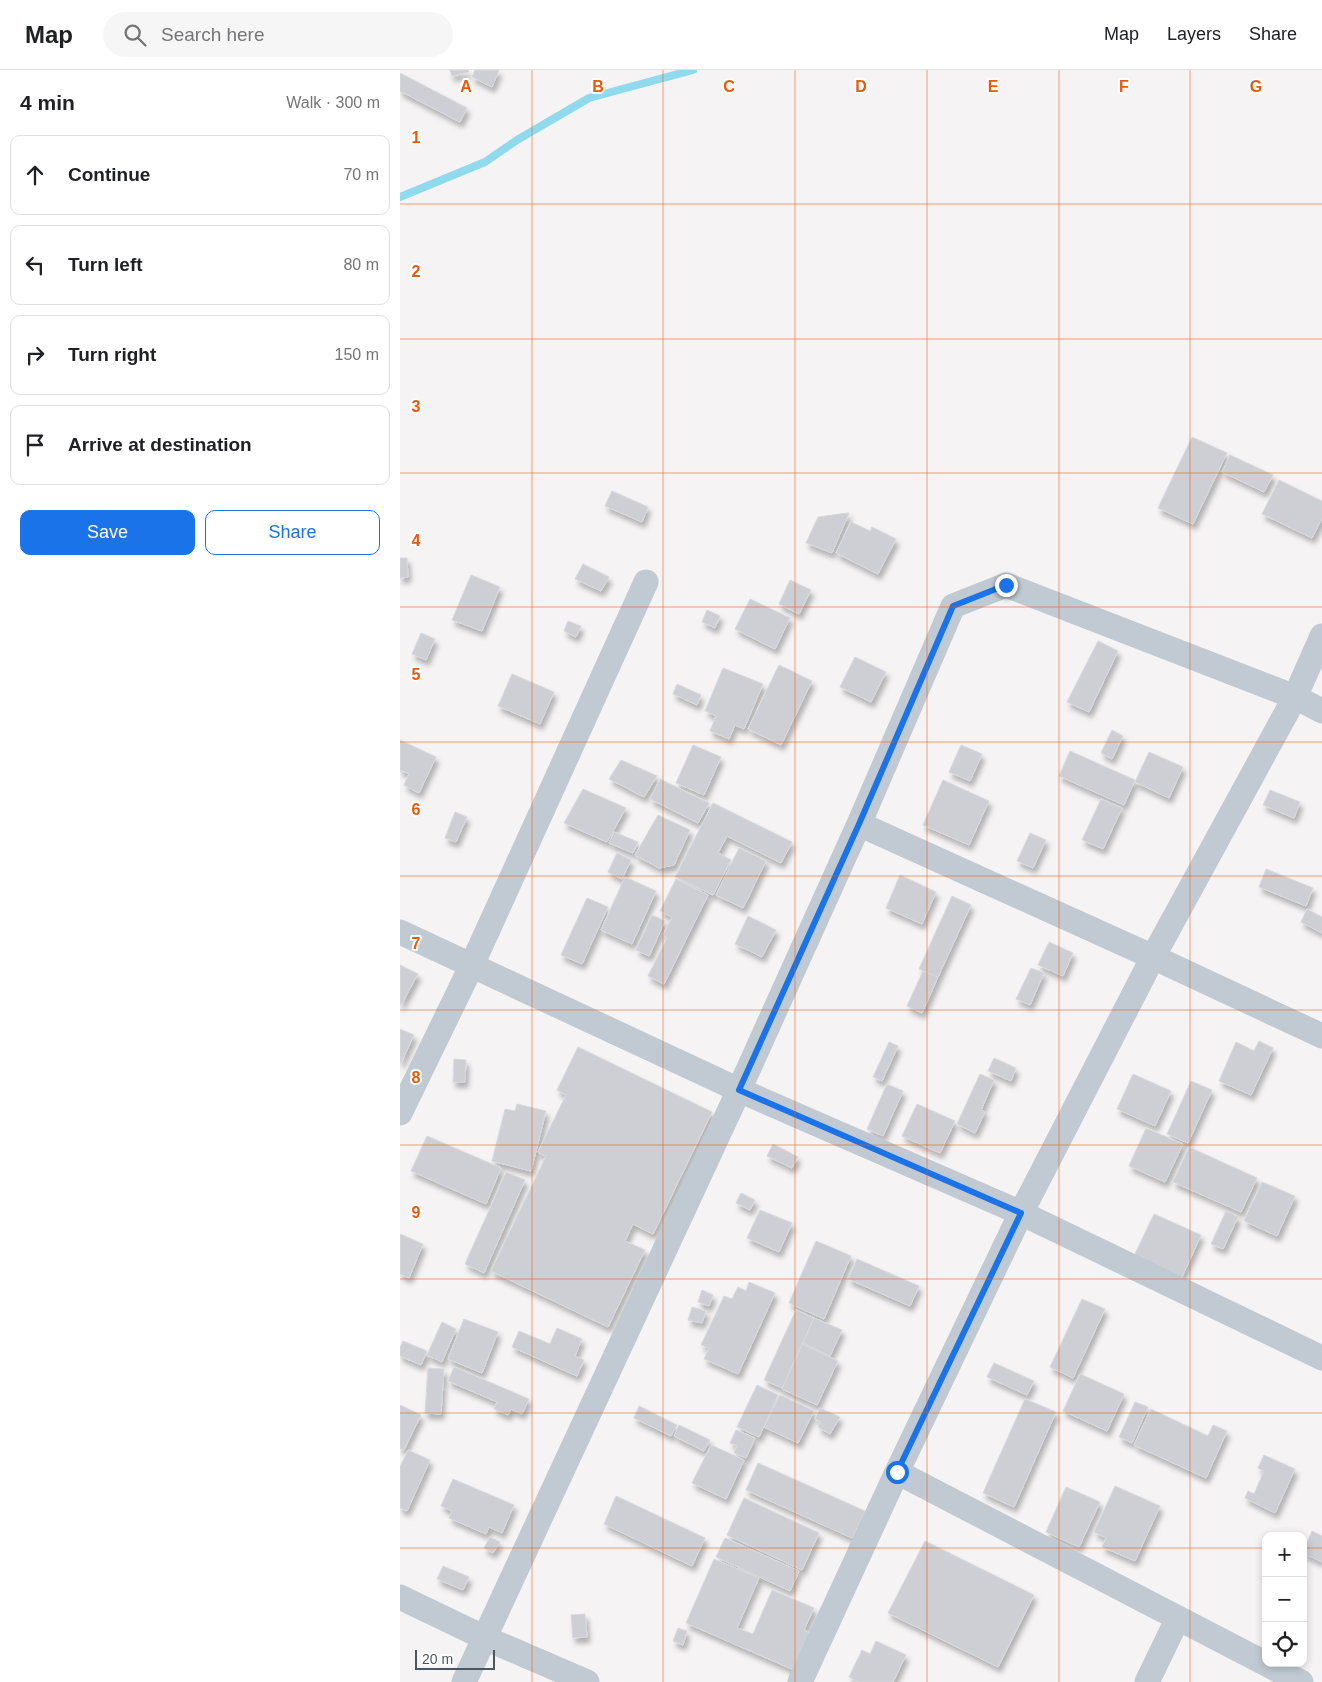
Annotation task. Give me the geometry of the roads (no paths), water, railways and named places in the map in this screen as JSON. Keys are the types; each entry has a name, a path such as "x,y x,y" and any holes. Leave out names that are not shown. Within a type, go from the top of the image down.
{"street":[{"path":"400,1113 471,966 646,582"},
{"path":"464,1682 739,1090 859,824 953,606 1006,585 1295,697 1322,711"},
{"path":"800,1682 897,1472 1021,1213 1153,957 1295,697 1322,636"},
{"path":"859,824 1322,1036"},
{"path":"400,932 739,1090 1021,1213 1322,1358"},
{"path":"897,1472 1301,1682"},
{"path":"400,1597 485,1638 587,1682"},
{"path":"1146,1682 1178,1618"}],"waterway":[{"path":"400,197 485,162 517,140 589,98 693,70"}]}
